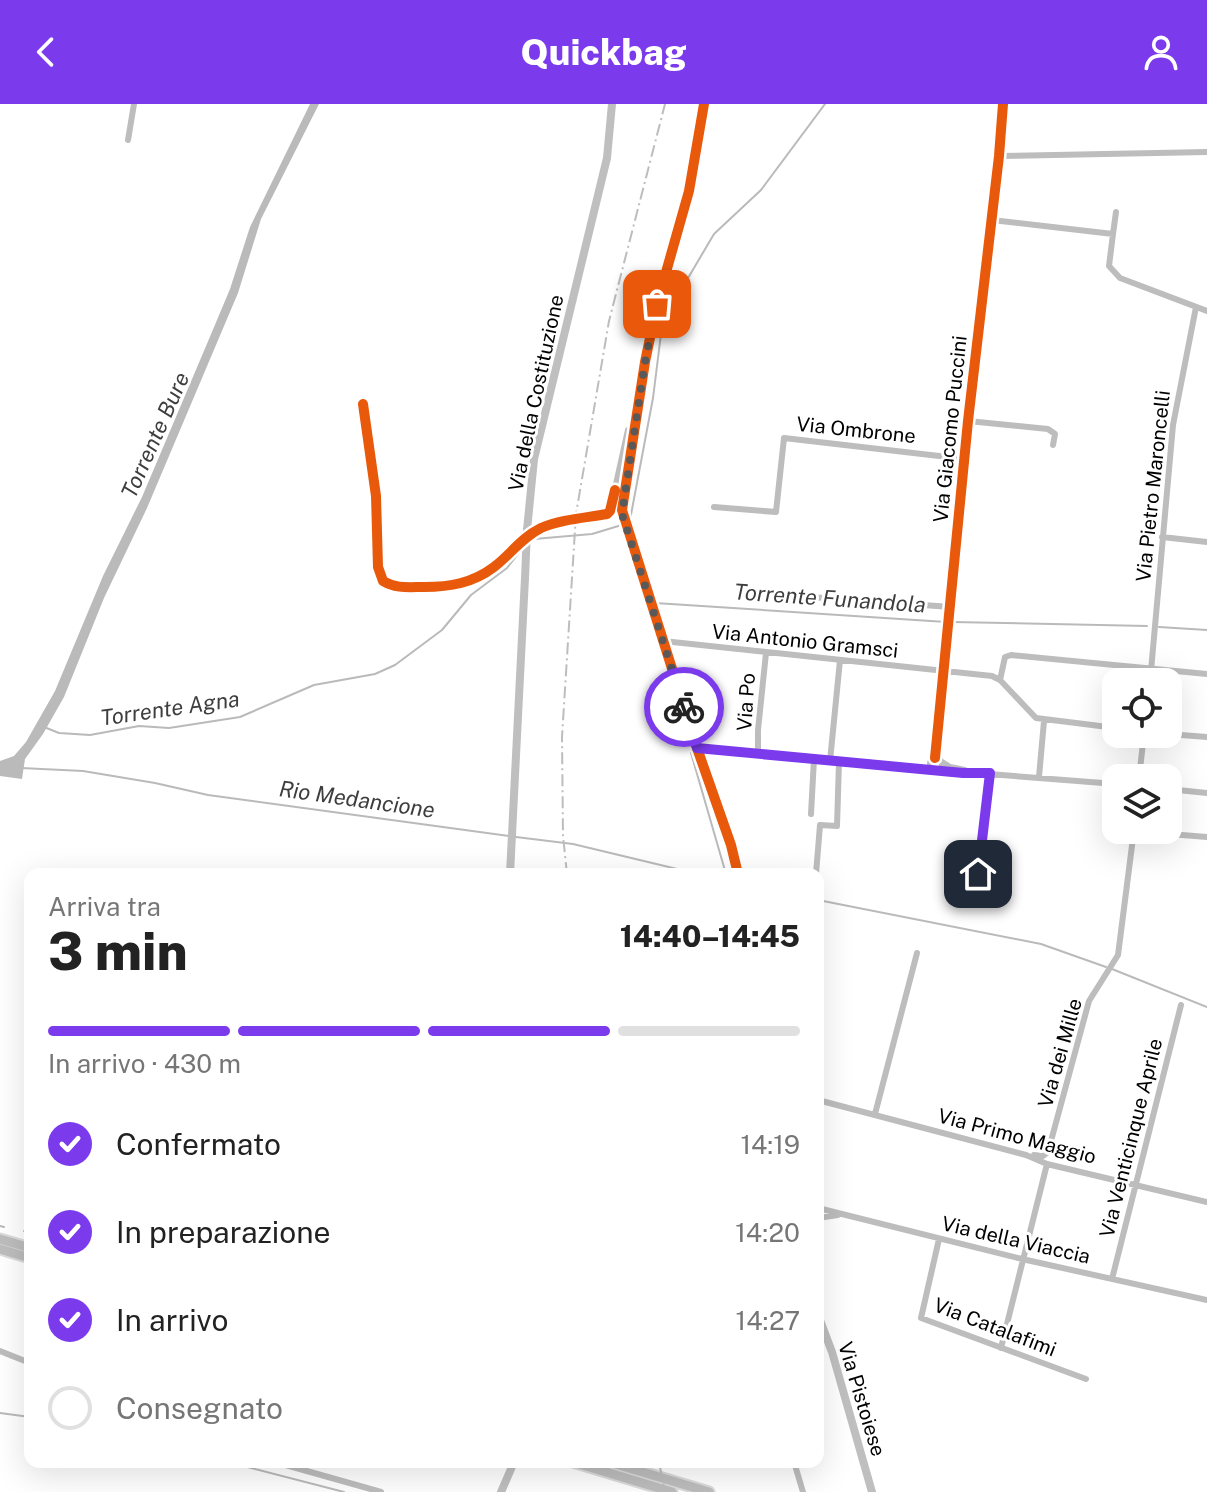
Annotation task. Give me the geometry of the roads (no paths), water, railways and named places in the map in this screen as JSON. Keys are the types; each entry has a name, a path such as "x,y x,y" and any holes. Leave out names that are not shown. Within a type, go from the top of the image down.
{"main road":[{"path":"0,1239 24,1246"},
{"path":"0,1249 24,1256"},
{"path":"593,1468 672,1492"},
{"path":"629,1468 709,1492"}],"street":[{"path":"128,140 134,104"},
{"name":"Via della Costituzione","path":"511,868 527,530 534,459 607,158 612,104"},
{"path":"704,104 689,191 654,319 622,504 628,534 737,868"},
{"name":"Via Giacomo Puccini","path":"936,770 930,763 938,760 968,421 1003,104"},
{"path":"999,156 1207,152"},
{"path":"1116,212 1109,266 1120,278 1207,311"},
{"path":"992,220 1113,234"},
{"name":"Via Pietro Maroncelli","path":"1151,668 1173,425 1196,307"},
{"path":"363,404 376,496 378,567 383,581 397,588 457,585 494,567 518,542 544,527 567,519 607,514 619,478 628,430 636,425"},
{"name":"Via Giacomo Puccini","path":"968,421 1048,429 1055,434 1053,445"},
{"name":"Via Ombrone","path":"714,507 776,512 784,438 965,459"},
{"path":"1162,537 1207,542"},
{"path":"781,595 951,609"},
{"name":"Via Antonio Gramsci","path":"663,641 944,671 1000,680"},
{"name":"Via Po","path":"758,754 766,653"},
{"path":"1102,727 1044,721 1033,717 1000,680 1005,657 1011,655 1151,668"},
{"path":"830,761 840,660"},
{"path":"1182,671 1207,674"},
{"path":"1039,777 1044,721"},
{"path":"1182,735 1207,737"},
{"path":"697,748 1102,783"},
{"path":"811,814 814,759"},
{"path":"938,760 950,767 972,772"},
{"path":"816,868 820,825 837,826 839,762"},
{"path":"978,874 990,773"},
{"path":"1182,790 1207,793"},
{"path":"1182,835 1207,837"},
{"name":"Via dei Mille","path":"1026,1155 1043,1156 1048,1152 1089,1001 1114,962 1122,934 1133,844"},
{"path":"875,1114 917,953"},
{"name":"Via Venticinque Aprile","path":"1112,1279 1181,1005"},
{"name":"Via Primo Maggio","path":"824,1101 1026,1155 1047,1164 1207,1202"},
{"path":"1001,1348 1047,1164"},
{"name":"Via della Viaccia","path":"824,1210 1022,1259 1207,1300"},
{"path":"824,1217 839,1215"},
{"name":"Via Catalafimi","path":"939,1239 921,1318 1086,1379"},
{"name":"Via Pistoiese","path":"824,1331 872,1492"},
{"path":"0,1351 24,1361"},
{"path":"296,1468 381,1492"},
{"path":"501,1492 511,1468"},
{"path":"796,1468 803,1492"}],"waterway":[{"name":"Torrente Agna","path":"630,520 653,398 662,326 668,312 714,234 761,190 825,104"},
{"name":"Torrente Agna","path":"530,543 534,539 592,534 625,524"},
{"name":"Torrente Agna","path":"44,727 59,733 90,735 139,726 169,728 240,717 314,685 375,674 395,665 442,630 471,595 507,568 522,549"},
{"name":"Torrente Funandola","path":"646,602 673,691"},
{"name":"Torrente Funandola","path":"655,603 946,622"},
{"name":"Torrente Funandola","path":"952,622 1147,626"},
{"name":"Torrente Funandola","path":"1159,627 1207,630"},
{"path":"691,753 724,868"},
{"name":"Rio Medancione","path":"21,768 83,771 208,795 509,836"},
{"name":"Rio Medancione","path":"516,837 573,844 673,868"},
{"name":"Rio Medancione","path":"824,901 1041,944 1106,967"},
{"name":"Rio Medancione","path":"1112,969 1207,1007"},
{"path":"0,1226 4,1227"},
{"path":"0,1413 24,1416"},
{"path":"251,1468 344,1492"}],"railway":[{"path":"566,868 562,737 576,514 609,321 665,104"},
{"path":"660,1468 665,1492"}],"water label":[{"name":"Torrente Bure","path":"155,435"}]}
